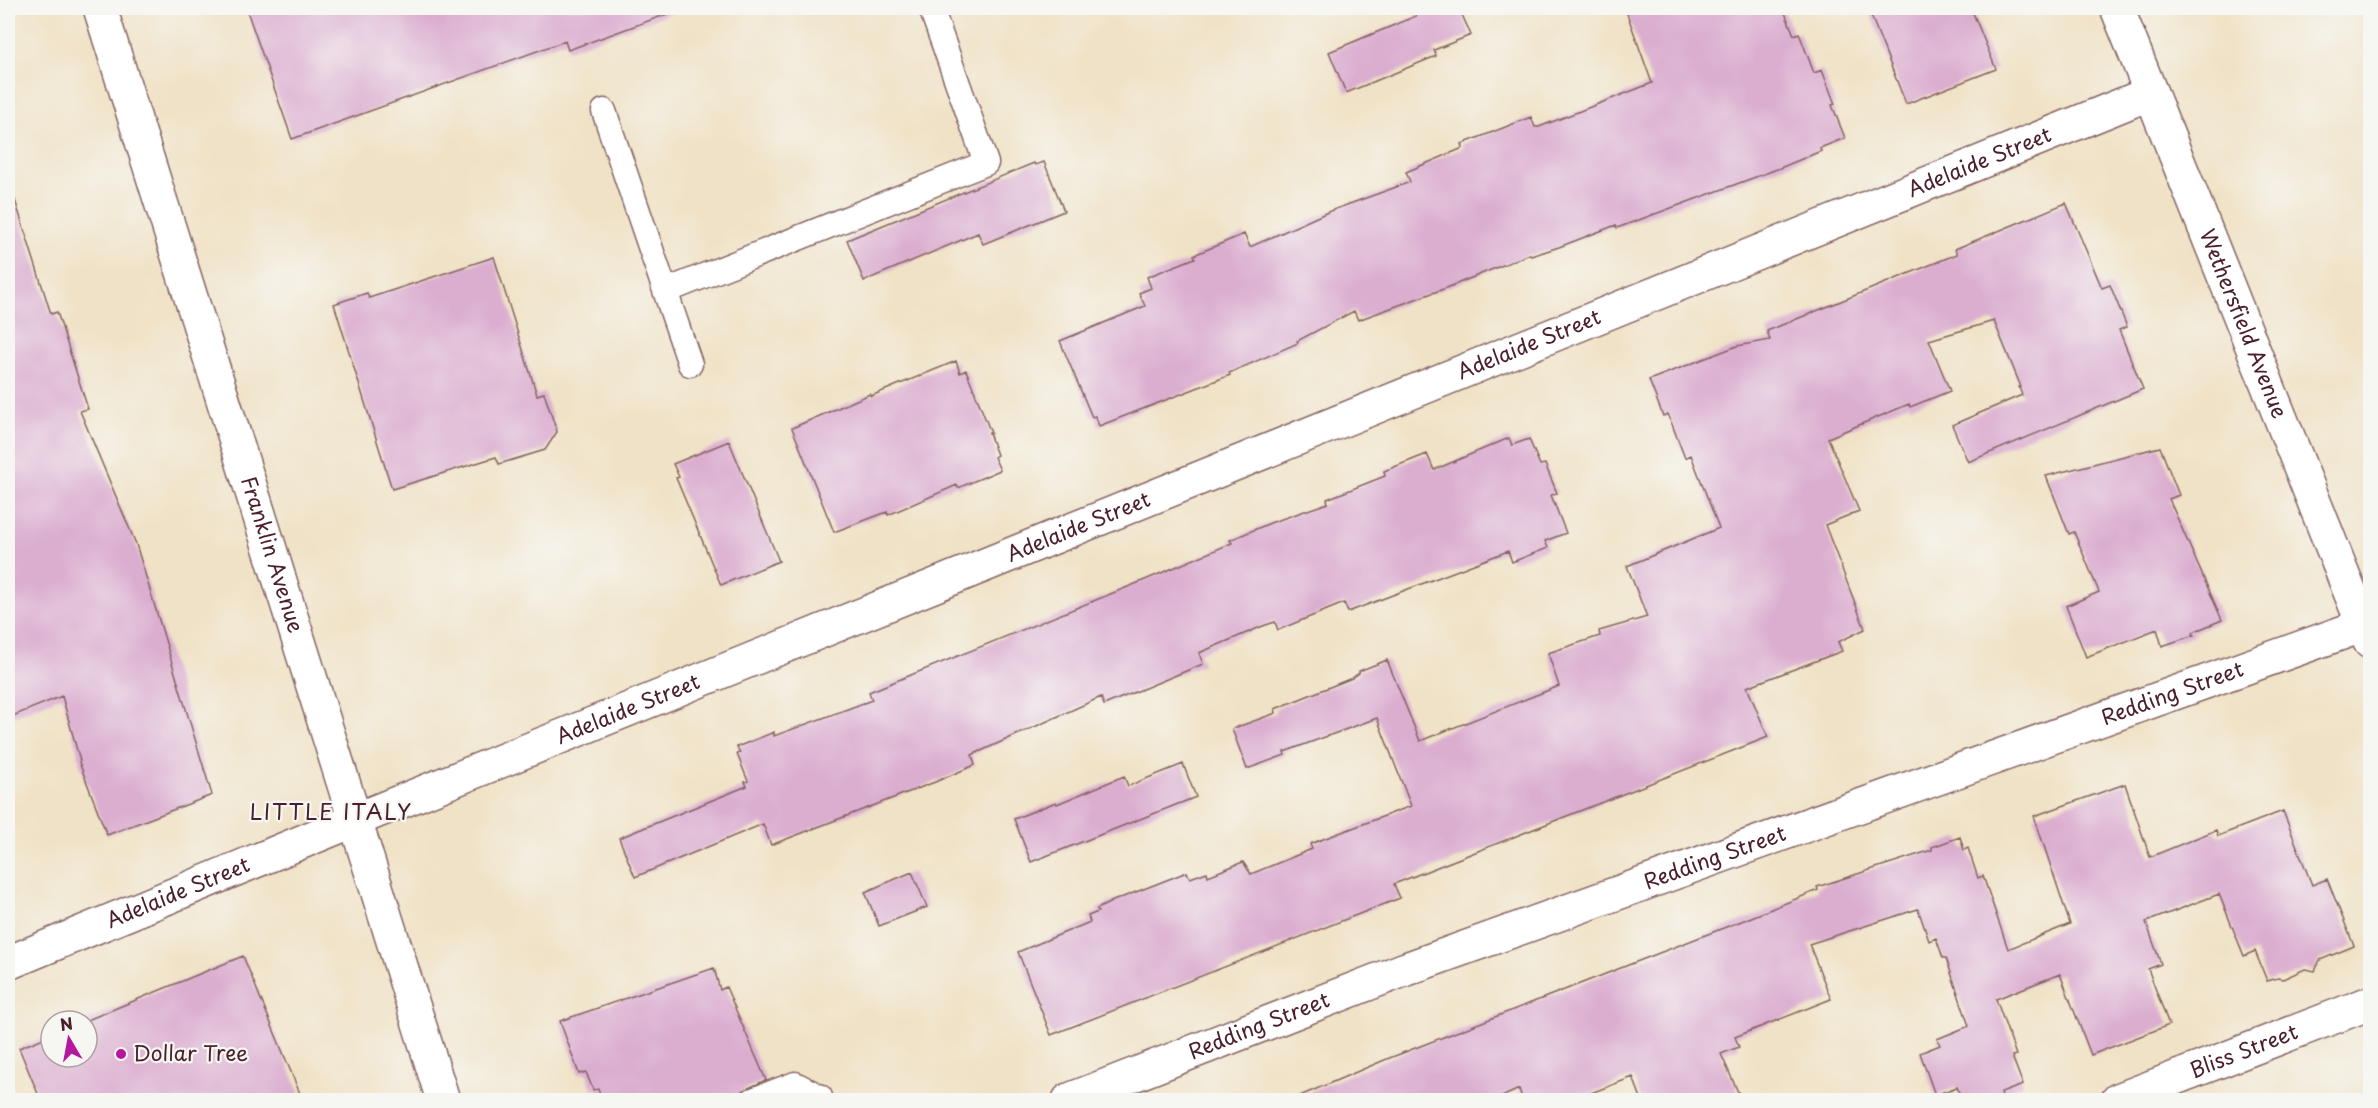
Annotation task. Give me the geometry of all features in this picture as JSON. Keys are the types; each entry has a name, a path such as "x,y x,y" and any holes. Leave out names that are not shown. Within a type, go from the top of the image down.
{"street":[{"name":"Franklin Avenue","path":"100,8 443,1101"},
{"name":"Wethersfield Avenue","path":"2117,8 2367,634"},
{"name":"Adelaide Street","path":"8,963 355,820 2151,93"},
{"name":"Redding Street","path":"1069,1101 1417,965 2367,634"},
{"name":"Bliss Street","path":"2118,1101 2370,1003"}],"lane":[{"path":"666,291 986,163 931,8"},
{"path":"604,111 690,364"},
{"path":"753,1101 795,1084 820,1097 821,1101"}],"building":[{"path":"246,8 673,8 673,12 568,50 565,41 292,139"},
{"path":"1412,8 1459,8 1471,35 1434,50 1436,56 1346,93 1329,52 1416,16"},
{"path":"1625,8 1783,8 1794,35 1799,33 1814,73 1822,70 1845,138 1780,168 1617,228 1616,225 1559,247 1531,256 1530,254 1358,320 1354,311 1297,341 1298,343 1229,373 1230,375 1099,426 1095,416 1092,417 1060,341 1145,306 1139,293 1151,288 1147,277 1195,258 1194,255 1244,234 1250,247 1330,211 1410,182 1406,172 1463,148 1462,144 1531,117 1535,127 1539,127 1652,83"},
{"path":"1868,8 1971,8 1996,69 1906,104"},
{"path":"1044,162 1064,211 983,244 978,233 864,281 847,240 1034,163 1035,165"},
{"path":"15,200 51,314 57,312 88,409 80,411 136,544 212,795 107,835 79,762 62,696 8,718 8,202"},
{"path":"2066,203 2102,288 2110,285 2127,327 2119,330 2143,389 1968,462 1952,425 2022,395 2019,387 2021,387 1994,321 1929,340 1950,391 1910,407 1909,404 1828,438 1859,511 1825,525 1865,629 1838,642 1842,651 1747,687 1768,737 1394,884 1400,898 1051,1035 1018,952 1090,922 1088,916 1113,901 1187,872 1190,878 1207,872 1208,876 1243,862 1251,874 1312,849 1310,844 1411,806 1377,718 1284,752 1285,755 1247,769 1232,729 1276,713 1275,709 1352,678 1359,671 1387,660 1420,741 1559,686 1548,653 1600,636 1599,631 1647,617 1627,566 1719,528 1691,455 1685,458 1668,414 1663,416 1649,380 1737,346 1770,340 1767,331 1957,254 1955,249"},
{"path":"494,257 537,395 544,393 557,432 545,450 499,464 496,457 392,489 334,304 367,293 369,298"},
{"path":"956,361 960,373 966,370 991,433 989,433 997,455 994,457 1000,470 958,488 957,485 888,515 887,512 834,532 792,428 870,394 871,396"},
{"path":"1509,438 1512,445 1529,439 1540,465 1545,464 1557,493 1551,495 1566,533 1545,541 1548,548 1512,562 1508,551 1348,612 1344,603 1278,630 1275,622 1263,626 1199,653 1203,664 1104,705 1101,697 972,755 975,765 935,782 771,845 763,824 635,877 619,838 747,786 745,782 748,781 737,754 740,753 737,747 774,732 774,736 872,700 869,692 1145,580 1232,543 1230,540 1270,523 1328,503 1327,499 1385,476 1384,471 1427,454 1434,470"},
{"path":"729,441 779,561 721,585 676,478 679,477 673,464"},
{"path":"2160,447 2179,495 2169,499 2222,620 2193,632 2194,635 2162,646 2157,629 2086,657 2066,606 2099,592 2074,532 2069,534 2046,476"},
{"path":"1183,764 1196,797 1031,862 1014,819 1124,776 1128,786"},
{"path":"2125,784 2150,857 2216,830 2218,836 2283,811 2312,885 2327,879 2354,946 2320,960 2315,971 2305,969 2283,979 2267,981 2255,951 2244,956 2219,894 2146,922 2161,964 2148,969 2169,1025 2091,1055 2060,974 1996,999 2016,1055 2012,1056 2023,1085 2001,1093 2003,1101 1962,1101 1957,1087 1935,1095 1920,1053 1940,1045 1937,1039 1969,1026 1946,958 1943,958 1936,938 1929,941 1918,909 1809,944 1831,999 1735,1037 1739,1047 1721,1054 1742,1101 1642,1101 1633,1077 1570,1101 1523,1101 1519,1089 1493,1101 1288,1101 1387,1059 1744,920 1818,890 1817,887 1932,850 1932,847 1960,837 1964,850 1968,848 1978,878 1983,876 2008,949 2070,924 2034,816"},
{"path":"912,872 927,907 879,926 865,892"},
{"path":"243,956 303,1101 41,1101 19,1048 39,1040 39,1069 99,1069 99,1015"},
{"path":"714,968 720,990 726,987 766,1080 742,1091 739,1101 602,1101 598,1089 593,1090 586,1072 579,1074 560,1021"}],"place":[{"name":"Dollar Tree","path":"121,1054"}],"district":[{"name":"LITTLE ITALY","path":"331,812"}]}
